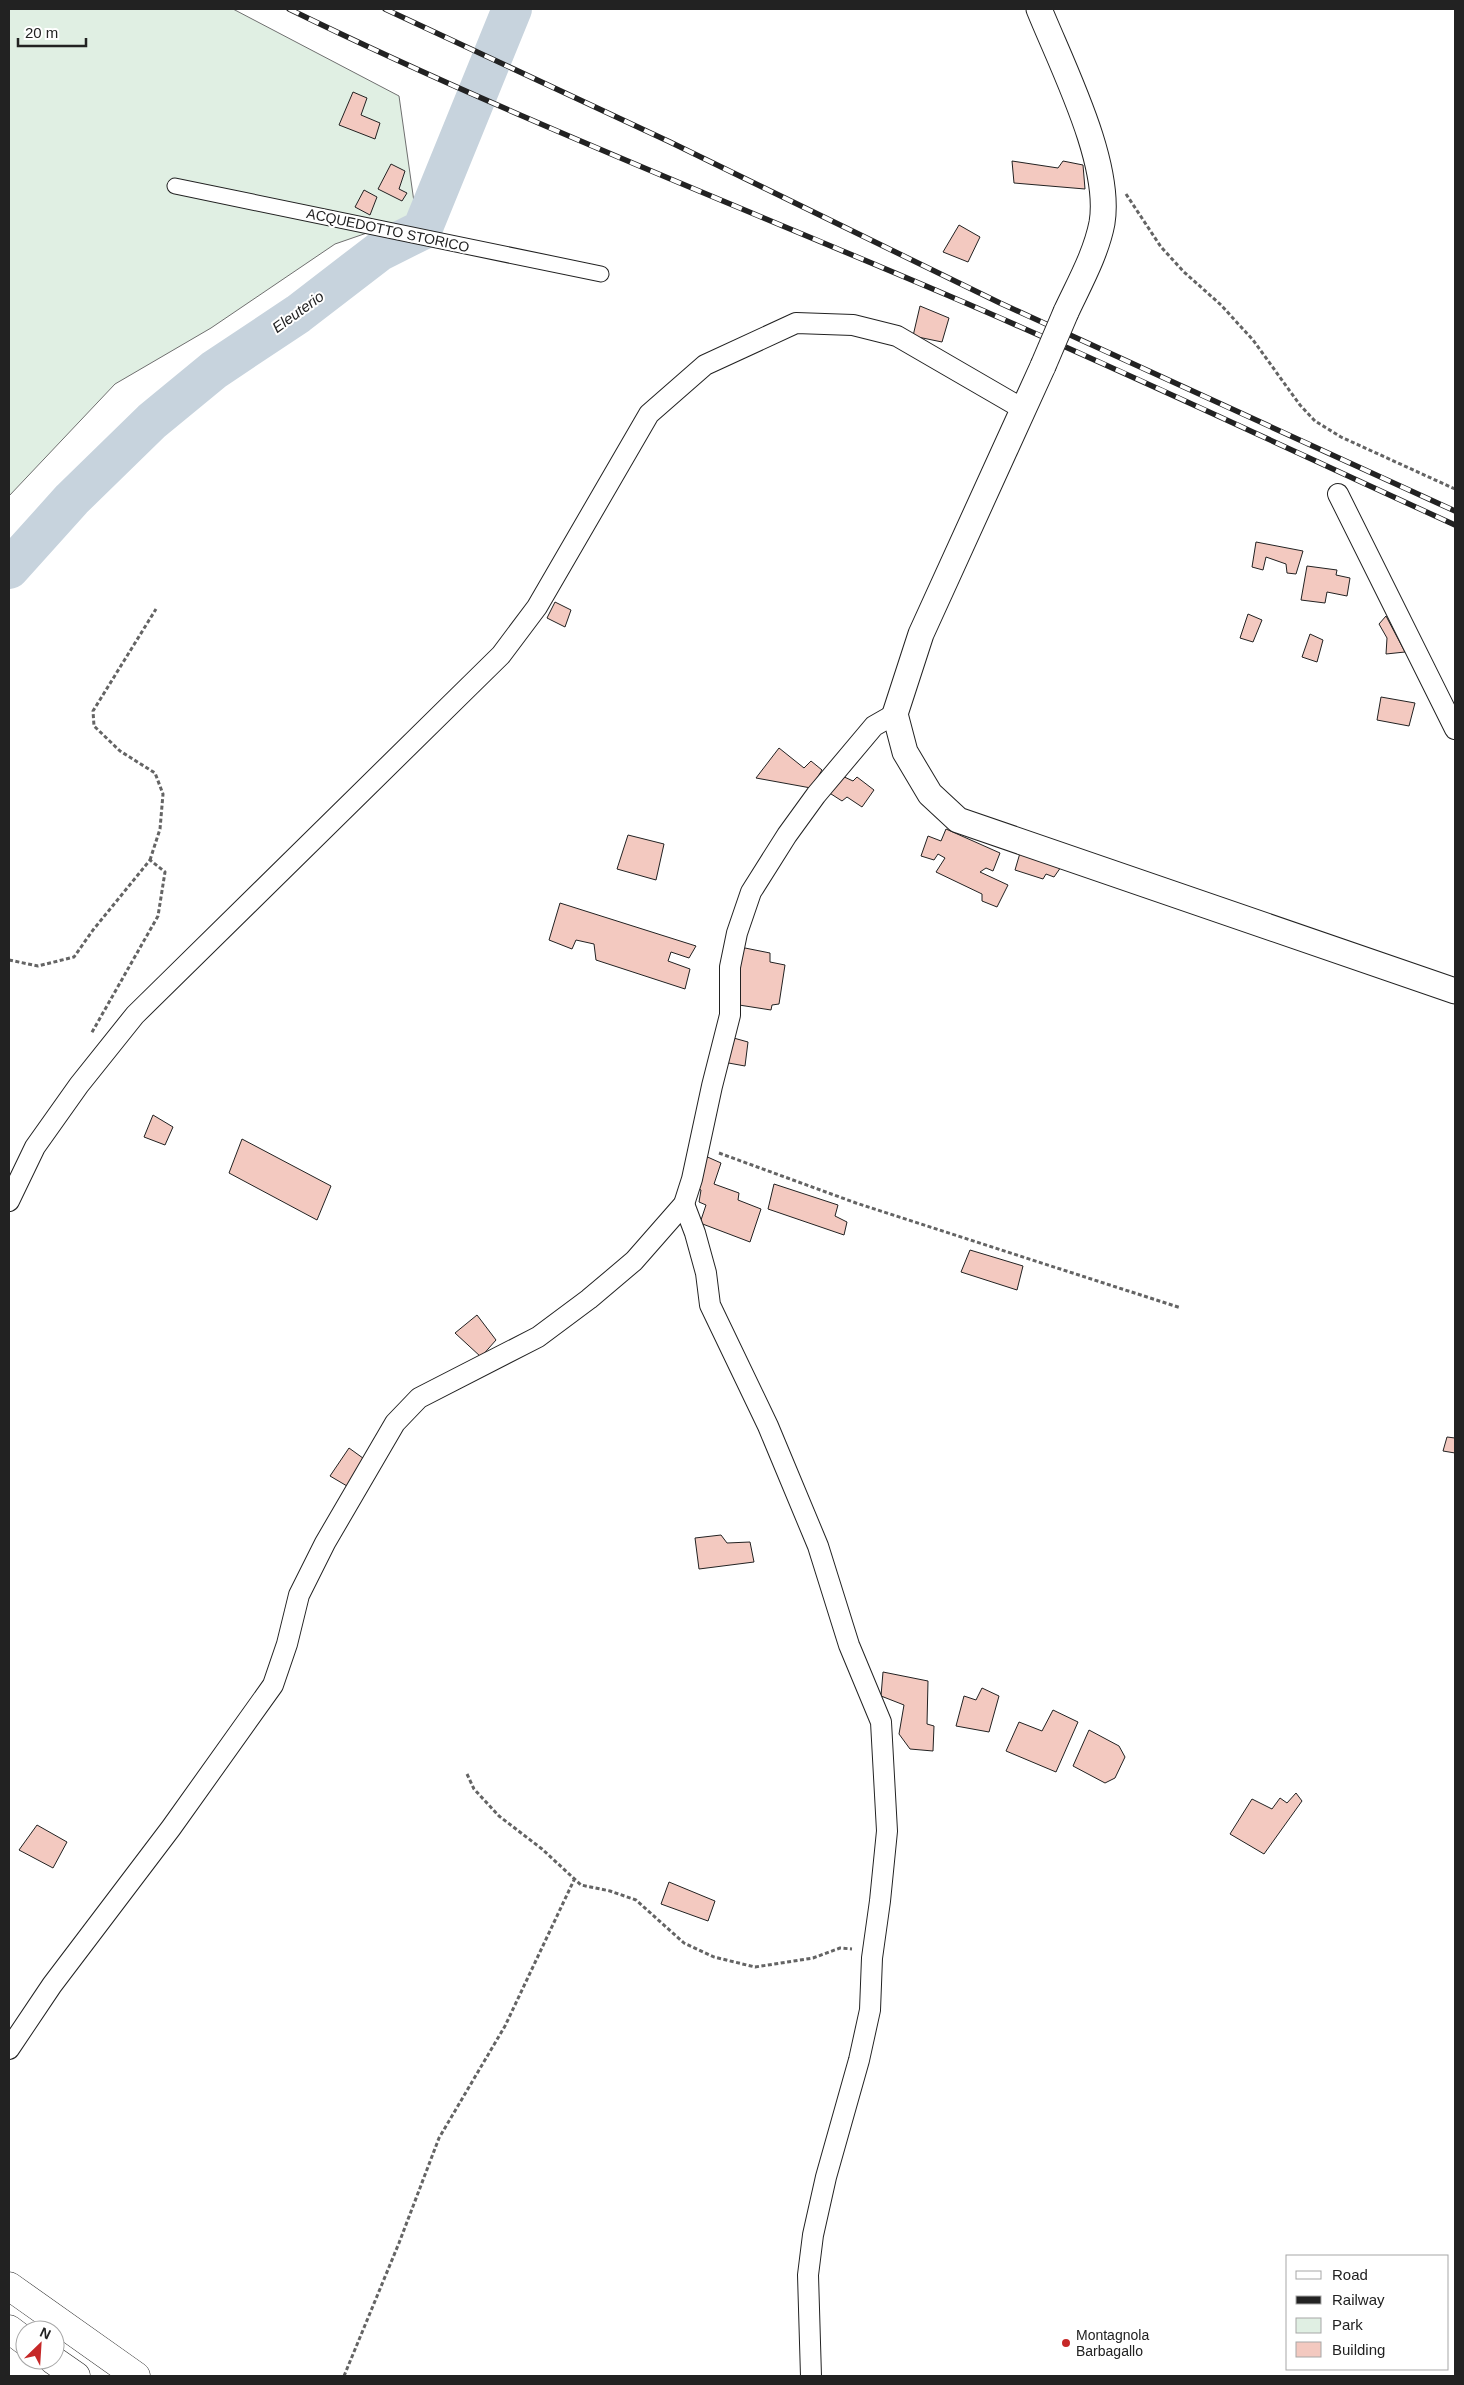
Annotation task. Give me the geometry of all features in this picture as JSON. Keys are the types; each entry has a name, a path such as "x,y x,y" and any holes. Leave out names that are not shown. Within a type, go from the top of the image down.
{"highway":[{"path":"9,2286 136,2376"},
{"path":"65,2368 76,2376"}],"street":[{"path":"1039,9 1088,129 1103,184 1102,223 1094,250 1043,366 921,634 894,714 905,752 930,794 958,820 1455,991"},
{"name":"ACQUEDOTTO STORICO","path":"175,186 601,274"},
{"path":"9,1201 36,1147 79,1085 135,1015 501,655 537,607 649,414 705,365 796,323 853,325 897,336 1023,409"},
{"path":"1338,494 1455,729"},
{"path":"9,2048 58,1977 171,1828 273,1685 287,1644 299,1595 325,1543 395,1423 419,1398 538,1338 634,1261 684,1204 692,1179 730,1015 730,967 737,933 750,892 816,795 874,726 894,714"},
{"path":"684,1204 706,1273 710,1305 768,1426 818,1546 849,1645 881,1722 886,1831 880,1901 873,1950 870,2010 859,2060 826,2177 812,2243 808,2275 811,2376"}],"path":[{"path":"1124,190 1161,247 1184,272 1221,305 1253,340 1300,405 1315,421 1341,437 1455,489"},
{"path":"9,960 38,966 74,957 93,930 150,860 160,828 163,794 155,773 120,751 94,726 93,711 156,609"},
{"path":"88,1041 112,993 158,916 165,872 150,860"},
{"path":"699,1146 856,1203 1181,1308"},
{"path":"467,1774 474,1789 500,1816 542,1849 574,1880 581,1885 610,1891 636,1900 684,1943 714,1957 755,1967 813,1958 840,1948 873,1950"},
{"path":"344,2376 399,2243 439,2138 505,2026 574,1880"}],"green space":[{"path":"9,9 233,9 399,96 416,216 335,244 211,328 115,384 9,496"}],"building":[{"path":"353,92 367,98 361,115 380,123 375,139 339,125"},
{"path":"1012,161 1058,168 1063,161 1083,165 1085,189 1014,183"},
{"path":"391,164 405,171 399,189 407,193 402,201 378,189"},
{"path":"364,190 377,197 370,215 355,207"},
{"path":"959,225 980,237 968,262 943,252"},
{"path":"920,306 949,318 942,342 913,336"},
{"path":"1256,542 1303,551 1296,574 1287,573 1286,564 1266,557 1263,570 1252,567"},
{"path":"1307,566 1337,570 1336,575 1350,578 1347,596 1327,592 1325,603 1301,600"},
{"path":"555,602 571,610 565,627 547,618"},
{"path":"1248,614 1262,620 1253,642 1240,638"},
{"path":"1386,616 1405,652 1386,654 1387,638 1379,624"},
{"path":"1310,634 1323,640 1317,662 1302,657"},
{"path":"1381,697 1415,703 1409,726 1377,720"},
{"path":"779,748 804,768 811,761 822,770 811,788 756,778"},
{"path":"840,775 853,781 857,777 874,790 862,807 847,797 842,801 828,792"},
{"path":"946,829 1000,853 993,871 986,868 980,872 1008,885 997,907 982,901 982,894 936,872 945,858 938,854 934,860 921,856 928,836 941,841"},
{"path":"628,835 664,844 656,880 617,869"},
{"path":"1020,853 1061,867 1054,877 1046,874 1043,879 1015,870"},
{"path":"560,903 696,946 689,958 671,952 668,961 690,969 685,989 596,960 594,944 576,940 572,949 549,940"},
{"path":"740,947 770,953 770,962 785,965 779,1004 772,1005 771,1010 739,1005"},
{"path":"730,1037 748,1042 745,1066 723,1062"},
{"path":"153,1115 173,1127 165,1145 144,1137"},
{"path":"242,1139 331,1186 317,1220 229,1173"},
{"path":"703,1155 721,1163 714,1184 739,1193 738,1200 761,1209 750,1242 700,1223 706,1205 699,1202 701,1190 694,1186"},
{"path":"774,1184 838,1205 835,1216 847,1222 844,1235 768,1209"},
{"path":"970,1250 1023,1266 1017,1290 961,1272"},
{"path":"477,1315 496,1340 481,1357 455,1333"},
{"path":"1447,1437 1455,1438 1455,1453 1443,1451"},
{"path":"349,1448 367,1461 347,1486 330,1476"},
{"path":"721,1535 727,1543 750,1542 754,1562 699,1569 695,1538"},
{"path":"883,1672 928,1681 927,1724 934,1726 933,1751 910,1749 899,1734 904,1705 881,1696"},
{"path":"982,1688 999,1696 989,1732 956,1726 964,1696 976,1700"},
{"path":"1053,1710 1078,1722 1056,1772 1006,1751 1019,1722 1042,1731"},
{"path":"1089,1730 1119,1746 1125,1757 1115,1778 1105,1783 1073,1766"},
{"path":"1296,1793 1302,1801 1264,1854 1230,1834 1252,1799 1272,1809 1280,1798 1287,1803"},
{"path":"37,1825 67,1842 53,1868 19,1850"},
{"path":"669,1882 715,1901 708,1921 661,1904"}],"waterway":[{"name":"Eleuterio","path":"9,569 72,499 152,421 214,370 298,314 380,251 422,230 512,9"}],"railway":[{"path":"289,9 370,48 534,121 1011,323 1455,525"},
{"path":"385,9 670,142 1000,303 1455,511"}],"place":[{"name":"Montagnola Barbagallo","path":"1066,2343"}]}
